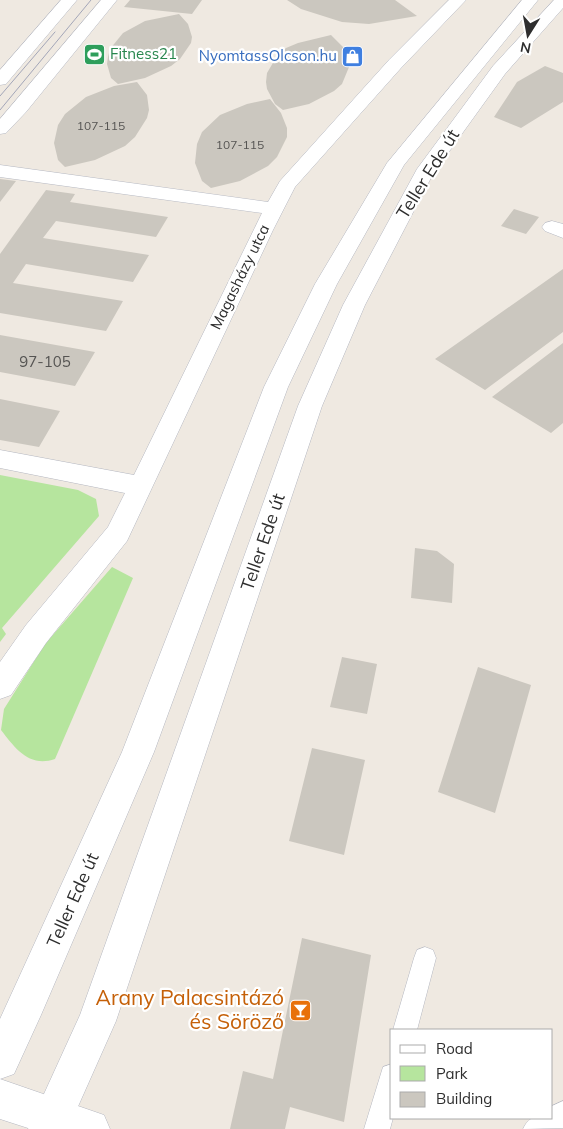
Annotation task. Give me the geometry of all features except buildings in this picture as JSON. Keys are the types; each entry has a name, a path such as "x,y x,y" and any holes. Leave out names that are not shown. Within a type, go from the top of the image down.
{"main road":[{"path":"0,80 69,0"},
{"path":"0,129 20,108 109,0"},
{"path":"273,209 287,185 396,64 458,0"},
{"name":"Teller Ede út","path":"0,1060 28,1002 138,752 276,387 326,284 396,163 530,0"},
{"name":"Teller Ede út","path":"51,1123 97,1021 310,406 354,305 424,173 499,70 562,0"},
{"name":"Magasházy utca","path":"0,171 273,209 118,534 36,634 0,686"},
{"path":"0,459 141,486"},
{"path":"0,1099 51,1123 90,1129"}],"lane":[{"path":"405,1029 425,958"},
{"path":"377,1129 390,1083"},
{"path":"536,1129 563,1114"}],"green space":[{"path":"0,475 78,490 96,499 99,516 2,628 6,634 0,642"},
{"path":"112,567 133,578 55,759 38,761 30,759 17,749 1,730 4,709 45,644"}],"tram line":[{"path":"0,110 91,0"},
{"path":"0,96 55,32"}],"place":[{"name":"Fitness21","path":"94,54"},
{"name":"NyomtassOlcson.hu","path":"353,56"},
{"name":"Arany Palacsintázó és Söröző","path":"300,1010"}]}
